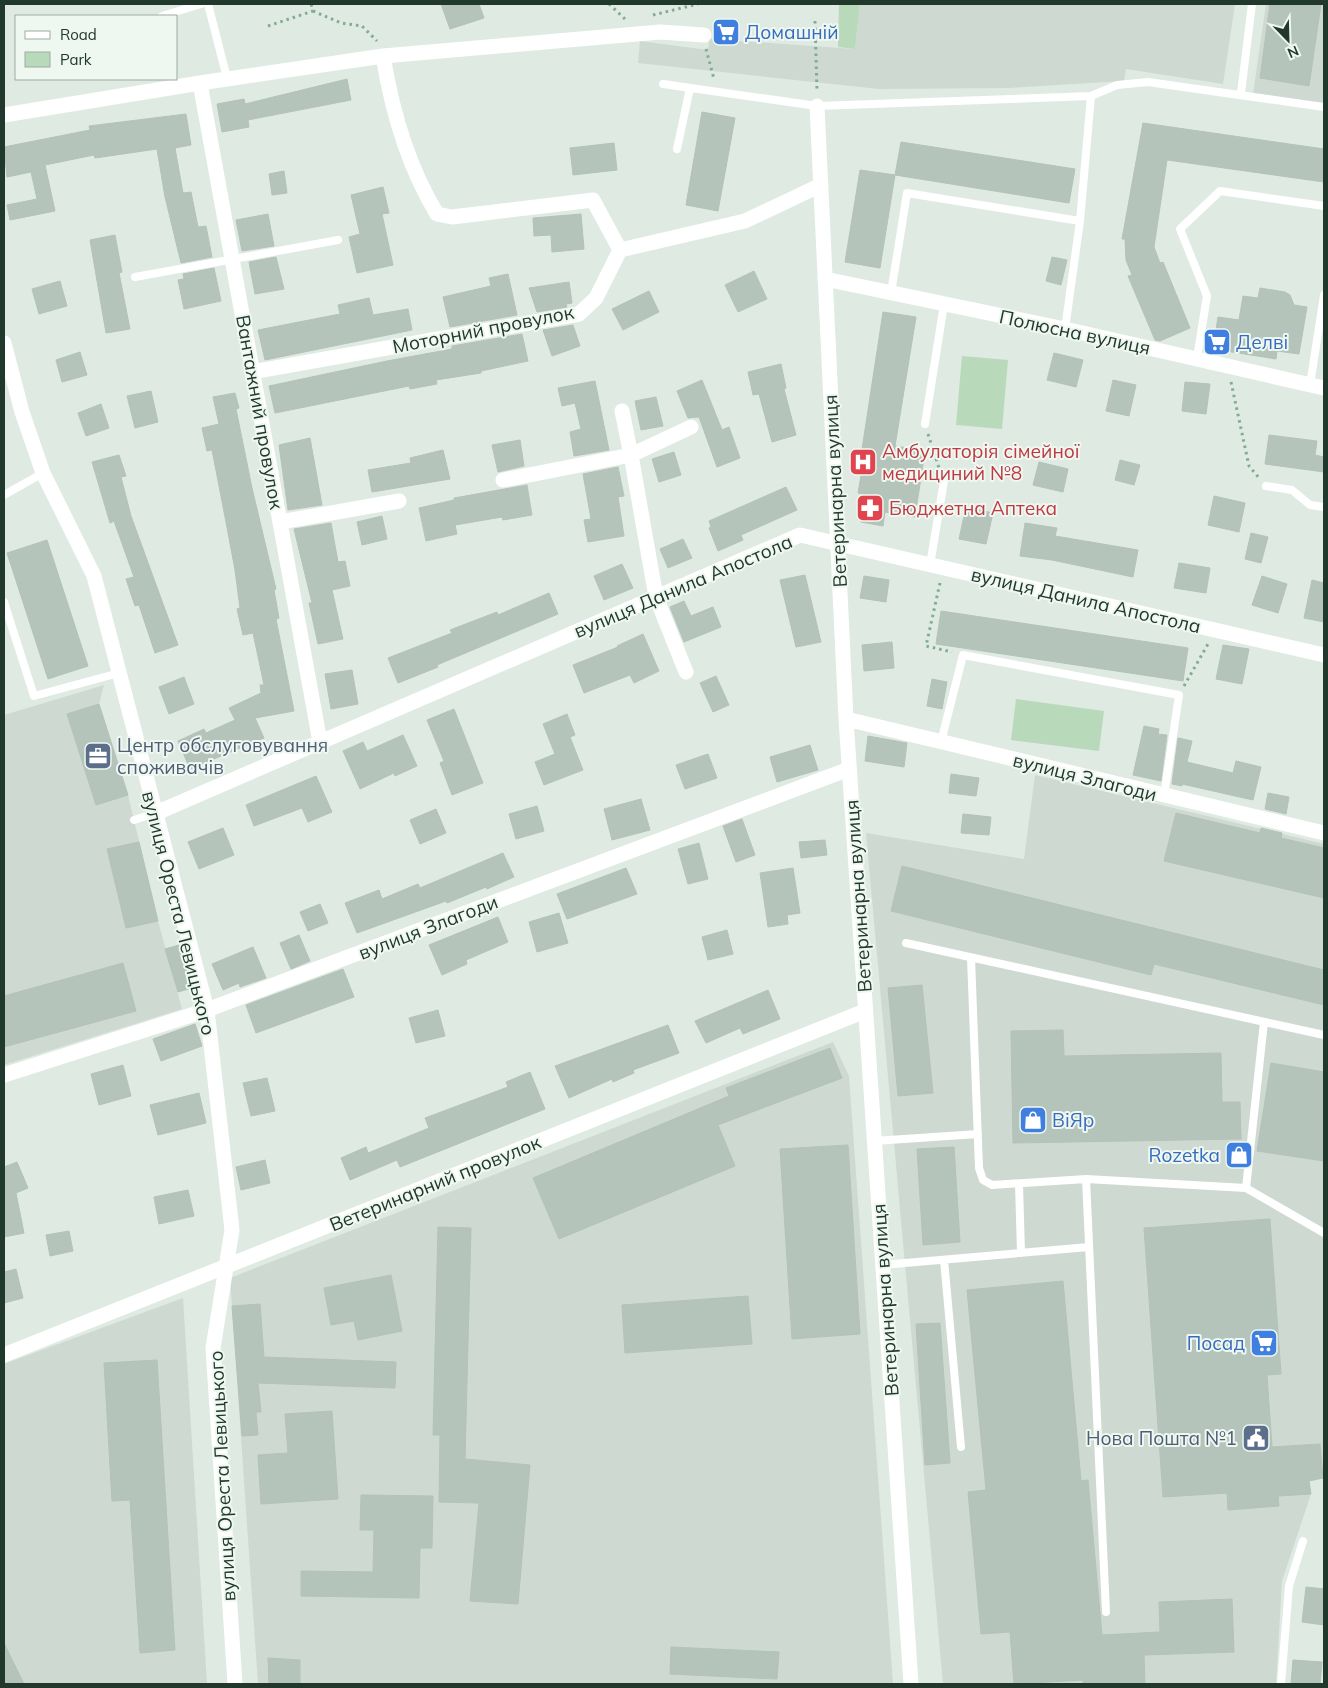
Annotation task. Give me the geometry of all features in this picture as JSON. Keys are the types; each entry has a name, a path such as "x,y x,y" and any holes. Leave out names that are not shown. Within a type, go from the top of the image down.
{"street":[{"path":"4,115 200,82 383,56 660,32 704,35"},
{"path":"383,56 398,128 429,200 438,214 452,217 593,200 599,207 620,250 730,226 821,185"},
{"name":"Вантажний провулок","path":"200,82 320,742"},
{"name":"Ветеринарна вулиця","path":"817,106 846,719 911,1684"},
{"name":"Моторний провулок","path":"252,372 579,314 596,298 620,250"},
{"name":"Полюсна вулиця","path":"825,279 1065,329 1317,386"},
{"name":"вулиця Ореста Левицького","path":"4,343 22,412 43,473 94,576 207,1010 232,1230 213,1348 235,1684"},
{"path":"622,411 656,598 686,672"},
{"path":"503,480 631,455 691,427"},
{"path":"280,522 399,501"},
{"name":"вулиця Данила Апостола","path":"156,813 800,535 1324,655"},
{"name":"вулиця Злагоди","path":"846,719 1324,833"},
{"name":"вулиця Злагоди","path":"4,1075 207,1010 849,769"},
{"name":"Ветеринарний провулок","path":"4,1355 865,1011"}],"lane":[{"path":"165,15 201,4"},
{"path":"208,4 227,78"},
{"path":"1241,93 1252,4"},
{"path":"663,84 817,106 1091,96 1117,86 1148,82 1241,93 1324,107"},
{"path":"677,149 690,88"},
{"path":"1065,329 1080,221 1091,96"},
{"path":"1197,358 1207,296 1180,229 1220,190 1324,206"},
{"path":"891,293 907,193 1080,221"},
{"path":"135,277 338,240"},
{"path":"1317,386 1324,295"},
{"path":"925,424 944,304"},
{"path":"4,496 43,473"},
{"path":"937,566 944,481"},
{"path":"1266,486 1292,490 1310,505 1324,507"},
{"path":"4,602 34,696 119,673"},
{"path":"941,742 963,655 1179,695 1164,796"},
{"path":"134,820 156,813"},
{"path":"906,944 1324,1035"},
{"path":"971,958 978,1134 980,1168 983,1180 992,1186 1086,1179 1246,1188 1324,1233"},
{"path":"1246,1188 1264,1022"},
{"path":"874,1141 978,1134"},
{"path":"1086,1179 1106,1612"},
{"path":"1018,1184 1021,1253"},
{"path":"882,1265 1089,1247"},
{"path":"944,1260 961,1447"},
{"path":"1281,1684 1289,1586 1303,1541"}],"path":[{"path":"311,4 313,11"},
{"path":"645,17 698,4"},
{"path":"268,26 313,11 341,22 362,26 376,38 383,56"},
{"path":"815,21 817,106"},
{"path":"704,35 717,92"},
{"path":"1228,366 1249,466 1266,486"},
{"path":"925,424 944,481"},
{"path":"937,566 926,646 963,655"},
{"path":"1179,695 1215,630"}],"shaded area":[{"path":"860,4 1235,4 1223,84 1126,69 1124,81 1009,88 879,89 638,63 640,41 708,50 710,39 855,49"},
{"path":"1266,4 1324,4 1324,104 1253,94"},
{"path":"104,685 99,704 128,795 158,921 182,1009 4,1065 4,715"},
{"path":"1035,775 1324,844 1324,1477 1309,1481 1311,1494 1282,1581 1276,1684 943,1684 866,833 1024,859"},
{"path":"833,1042 849,1076 893,1684 258,1684 230,1278"},
{"path":"183,1298 207,1684 4,1684 4,1364"}],"green space":[{"path":"839,4 860,4 855,49 838,47"},
{"path":"962,356 1008,360 1002,429 956,425"},
{"path":"1016,699 1104,711 1099,751 1011,740"}],"building":[{"path":"441,4 479,4 484,18 450,29"},
{"path":"1270,4 1321,4 1309,86 1260,78"},
{"path":"347,79 351,100 248,120 249,127 222,132 217,104 244,99 245,104"},
{"path":"702,112 735,118 718,211 686,205"},
{"path":"186,114 191,145 175,148 183,193 191,192 198,227 206,226 212,257 181,263 165,197 157,149 95,158 94,155 45,165 55,211 10,220 7,205 37,199 31,172 7,177 4,147 90,130 89,126"},
{"path":"1143,123 1324,149 1324,182 1167,160 1154,247 1160,263 1163,262 1190,328 1160,341 1155,340 1128,276 1132,275 1126,260 1125,239 1122,239"},
{"path":"901,142 1075,169 1069,203 895,175"},
{"path":"614,143 617,170 573,175 570,148"},
{"path":"860,170 895,175 880,268 845,262"},
{"path":"284,171 287,193 272,195 269,174"},
{"path":"383,187 389,213 382,214 393,265 357,273 349,237 360,234 351,195"},
{"path":"268,214 274,246 242,251 236,220"},
{"path":"581,214 584,249 552,252 551,235 534,236 533,218"},
{"path":"115,235 122,272 119,273 130,329 106,333 90,240"},
{"path":"276,257 284,289 255,294 249,262"},
{"path":"1052,257 1067,260 1061,285 1046,281"},
{"path":"214,268 221,301 184,309 178,280 184,279 183,274"},
{"path":"754,271 767,299 738,312 725,285"},
{"path":"508,274 517,315 450,327 443,297 491,286 489,278"},
{"path":"60,281 67,306 39,314 32,289"},
{"path":"569,282 572,303 566,304 567,307 537,312 529,288"},
{"path":"1260,288 1285,292 1290,295 1294,305 1307,307 1299,354 1277,351 1276,359 1213,349 1218,317 1239,320 1243,296 1258,298"},
{"path":"649,291 659,312 623,330 612,309"},
{"path":"369,298 373,315 408,309 412,330 265,360 258,330 340,314 338,305"},
{"path":"883,312 916,317 895,446 925,451 915,517 885,512 883,526 861,522 865,494 858,493 862,470 859,469"},
{"path":"573,325 580,346 552,356 543,330"},
{"path":"522,334 528,361 481,371 481,373 436,380 437,384 410,389 409,386 275,413 269,386 452,349 452,346"},
{"path":"80,352 87,375 62,382 56,360"},
{"path":"1054,353 1083,360 1076,387 1047,380"},
{"path":"781,364 786,388 784,389 796,435 772,442 759,394 753,395 748,372"},
{"path":"702,380 722,430 729,427 740,458 717,467 699,417 688,418 677,391"},
{"path":"1113,380 1136,385 1129,416 1106,411"},
{"path":"595,381 609,450 574,456 570,432 581,429 575,403 562,406 558,388"},
{"path":"1185,382 1210,384 1206,414 1182,411"},
{"path":"151,391 158,422 135,428 127,396"},
{"path":"235,393 239,408 236,409 252,488 276,589 274,590 279,618 276,619 294,711 255,718 264,738 190,769 178,741 204,729 206,733 235,720 229,708 261,693 260,685 264,685 253,633 243,635 237,609 240,608 235,570 212,450 207,451 202,428 219,424 213,397"},
{"path":"656,397 663,426 641,430 635,401"},
{"path":"101,404 109,428 86,436 78,413"},
{"path":"1269,435 1317,441 1315,455 1324,457 1324,472 1265,464"},
{"path":"310,438 322,505 288,510 279,445"},
{"path":"520,440 524,466 498,472 492,445"},
{"path":"443,450 450,479 372,492 368,470 411,463 410,458"},
{"path":"674,452 681,475 659,482 652,459"},
{"path":"119,455 126,476 121,477 131,516 178,645 155,653 139,605 135,606 126,579 134,577 114,521 110,523 92,462"},
{"path":"1120,460 1140,465 1134,485 1115,480"},
{"path":"1039,462 1068,469 1063,492 1033,485"},
{"path":"618,467 624,496 618,497 624,536 588,542 584,520 591,519 583,474"},
{"path":"527,485 532,515 503,520 502,517 455,525 457,534 426,541 419,508 454,500 454,498"},
{"path":"786,487 797,510 741,535 743,540 718,551 709,528 711,527 709,521"},
{"path":"1214,496 1245,503 1239,532 1208,525"},
{"path":"966,507 993,513 986,544 959,539"},
{"path":"382,516 387,539 362,545 357,522"},
{"path":"331,523 338,562 345,561 350,586 332,590 343,639 318,644 309,603 312,603 294,529"},
{"path":"1025,523 1057,528 1055,536 1138,550 1133,577 1052,560 1020,556"},
{"path":"1251,533 1268,537 1261,563 1245,559"},
{"path":"683,539 692,558 668,568 660,549"},
{"path":"47,540 88,666 48,679 7,553"},
{"path":"1179,563 1210,568 1206,593 1174,588"},
{"path":"622,564 633,588 604,600 594,576"},
{"path":"805,575 821,642 796,647 780,580"},
{"path":"864,576 889,580 886,602 860,598"},
{"path":"1262,576 1287,584 1278,613 1252,605"},
{"path":"1312,580 1324,583 1324,622 1304,618"},
{"path":"549,593 558,614 398,683 388,658 452,633 450,630 497,612 498,615"},
{"path":"684,601 691,616 713,607 721,627 684,642 670,607"},
{"path":"941,611 1188,648 1183,681 936,644"},
{"path":"643,634 659,671 634,683 630,675 584,693 573,665 618,647"},
{"path":"892,642 894,668 864,671 862,645"},
{"path":"1223,645 1249,649 1242,684 1216,679"},
{"path":"352,670 358,704 331,709 325,674"},
{"path":"716,676 729,705 713,712 700,683"},
{"path":"184,677 194,704 169,714 159,687"},
{"path":"932,679 947,682 942,709 927,706"},
{"path":"99,704 128,795 96,805 67,714"},
{"path":"454,709 483,783 452,795 440,763 444,761 427,720"},
{"path":"567,714 575,735 570,737 583,770 544,785 535,762 555,754 543,724"},
{"path":"1144,726 1159,729 1158,734 1167,735 1161,781 1133,775"},
{"path":"403,735 417,766 395,776 394,773 360,789 343,751 363,742 367,751"},
{"path":"868,736 907,743 904,767 865,761"},
{"path":"1178,738 1192,741 1187,762 1233,773 1236,761 1261,767 1253,800 1182,784 1182,786 1172,784"},
{"path":"810,745 818,770 777,782 770,757"},
{"path":"708,754 717,778 685,789 676,765"},
{"path":"951,774 979,778 976,796 949,793"},
{"path":"316,776 332,812 308,822 302,808 254,826 246,805"},
{"path":"1268,793 1289,797 1286,814 1265,809"},
{"path":"641,799 650,830 612,840 604,809"},
{"path":"537,806 544,831 516,839 509,814"},
{"path":"436,809 446,833 420,844 410,820"},
{"path":"1176,813 1260,833 1261,828 1282,833 1281,838 1324,848 1324,898 1164,861"},
{"path":"963,814 991,817 989,835 961,833"},
{"path":"742,819 755,855 736,862 723,826"},
{"path":"223,828 234,855 199,869 188,842"},
{"path":"825,840 827,855 801,858 799,842"},
{"path":"139,842 158,921 126,928 107,849"},
{"path":"699,843 708,879 688,884 678,849"},
{"path":"503,853 514,877 487,889 486,887 447,903 446,901 357,933 345,903 379,890 382,899 418,884 420,888"},
{"path":"902,866 1324,970 1324,1005 1154,964 1151,975 891,911"},
{"path":"626,868 637,894 567,919 557,894"},
{"path":"793,868 800,913 787,915 788,924 768,927 760,873"},
{"path":"320,904 328,923 308,931 300,912"},
{"path":"559,913 568,943 537,952 529,922"},
{"path":"498,917 508,942 466,960 467,964 442,975 429,945"},
{"path":"727,930 733,954 708,960 702,937"},
{"path":"299,935 310,961 291,969 280,943"},
{"path":"179,945 192,988 178,992 165,949"},
{"path":"253,947 266,978 240,987 239,983 223,990 212,964"},
{"path":"123,963 136,1011 4,1047 4,996"},
{"path":"343,969 354,997 256,1033 246,1005"},
{"path":"922,985 933,1093 898,1096 888,988"},
{"path":"768,990 780,1019 743,1034 740,1028 706,1043 695,1021"},
{"path":"438,1010 445,1036 416,1043 409,1018"},
{"path":"195,1024 202,1046 161,1061 153,1039"},
{"path":"668,1025 679,1053 633,1070 634,1073 613,1082 612,1079 569,1098 555,1066"},
{"path":"1063,1030 1064,1056 1221,1053 1222,1102 1240,1102 1241,1139 1013,1143 1011,1031"},
{"path":"830,1048 842,1078 718,1125 735,1166 559,1239 533,1178 729,1096 726,1088"},
{"path":"1271,1063 1324,1072 1324,1161 1257,1151"},
{"path":"123,1065 131,1096 99,1105 91,1074"},
{"path":"530,1072 545,1109 400,1167 397,1160 350,1180 341,1158 366,1147 368,1153 429,1128 425,1118 508,1087 506,1082"},
{"path":"267,1078 275,1111 251,1116 243,1083"},
{"path":"199,1093 206,1123 158,1135 150,1105"},
{"path":"848,1145 860,1334 792,1339 780,1149"},
{"path":"954,1147 960,1242 923,1245 917,1149"},
{"path":"265,1160 270,1183 241,1190 236,1167"},
{"path":"17,1162 28,1188 16,1193 24,1233 4,1237 4,1167"},
{"path":"188,1190 194,1216 159,1224 154,1197"},
{"path":"1270,1219 1281,1374 1267,1375 1272,1447 1320,1444 1323,1478 1309,1481 1311,1494 1278,1496 1279,1506 1228,1510 1227,1493 1163,1497 1144,1228"},
{"path":"438,1227 471,1228 465,1459 530,1465 518,1604 470,1601 479,1503 439,1502 440,1435 433,1435"},
{"path":"69,1231 73,1251 50,1256 46,1235"},
{"path":"16,1269 23,1298 4,1303 4,1272"},
{"path":"391,1275 402,1331 358,1340 354,1321 331,1325 324,1288"},
{"path":"1063,1281 1081,1481 1088,1480 1102,1635 1160,1632 1159,1602 1232,1599 1234,1652 1144,1655 1145,1684 1083,1684 1083,1680 1014,1684 1010,1632 981,1634 968,1492 986,1490 967,1290"},
{"path":"748,1296 752,1344 625,1353 622,1305"},
{"path":"260,1304 264,1357 396,1362 395,1388 258,1383 261,1412 256,1412 258,1435 242,1436 232,1306"},
{"path":"940,1323 950,1463 925,1465 916,1324"},
{"path":"157,1360 175,1650 140,1653 130,1500 112,1501 104,1363"},
{"path":"332,1411 338,1499 261,1504 258,1455 288,1453 285,1414"},
{"path":"361,1495 433,1496 432,1548 420,1548 419,1598 301,1596 301,1571 373,1572 374,1530 360,1530"},
{"path":"1306,1587 1324,1589 1324,1625 1302,1622"},
{"path":"4,1643 24,1684 4,1684"},
{"path":"671,1647 779,1652 777,1679 670,1674"},
{"path":"268,1658 300,1660 300,1684 269,1684"},
{"path":"1293,1660 1322,1662 1320,1684 1291,1684"}],"place":[{"name":"Домашній","path":"726,32"},
{"name":"Делві","path":"1217,342"},
{"name":"Амбулаторія сімейної медициний №8","path":"863,462"},
{"name":"Бюджетна Аптека","path":"870,508"},
{"name":"Центр обслуговування споживачів","path":"98,756"},
{"name":"ВіЯр","path":"1033,1120"},
{"name":"Rozetka","path":"1239,1155"},
{"name":"Посад","path":"1264,1343"},
{"name":"Нова Пошта №1","path":"1256,1438"}]}
